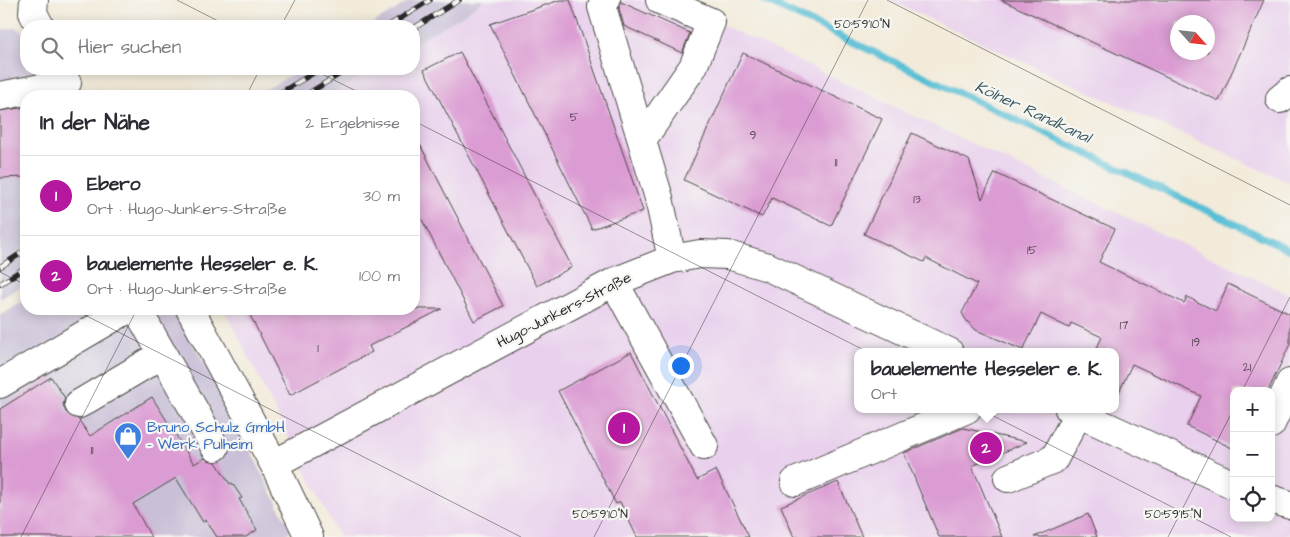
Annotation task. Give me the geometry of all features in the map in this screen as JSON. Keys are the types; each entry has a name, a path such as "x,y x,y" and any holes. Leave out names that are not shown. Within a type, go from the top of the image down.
{"street":[{"path":"606,0 602,7 659,198 672,259"},
{"path":"642,140 692,66 711,22 660,0"},
{"path":"31,90 67,83"},
{"path":"0,96 20,92"},
{"name":"Hugo-Junkers-Straße","path":"274,464 614,282 672,259 700,254 728,255 768,267 940,348"},
{"path":"614,282 704,446"},
{"path":"0,384 118,315"},
{"path":"140,315 215,447"},
{"path":"193,315 274,464 309,537"},
{"path":"79,404 163,354"},
{"path":"1275,415 1290,383"},
{"path":"795,482 958,413"},
{"path":"1008,478 1054,459 1073,413"},
{"path":"1078,413 1230,483"},
{"path":"1275,500 1290,505"}],"shaded area":[{"path":"411,0 484,0 462,16 420,40 420,20 379,20"},
{"path":"484,0 670,0 1290,295 1290,533 1280,537 339,537 227,315 420,315 420,90 338,90 362,75 420,75 420,40 462,16"},
{"path":"889,0 1290,0 1290,183 1041,70"},
{"path":"17,28 20,30 20,75 56,75 63,90 20,90 20,287 0,299 0,30"},
{"path":"290,75 362,75 338,90 265,90"},
{"name":"Bruno Schulz GmbH - Werk Pulheim","path":"20,303 20,315 176,315 219,388 291,531 282,537 0,537 0,315"}],"building":[{"path":"560,0 570,0 643,211 592,229 490,24"},
{"path":"1001,0 1264,0 1219,101"},
{"path":"621,2 690,33 682,53 624,26 619,9"},
{"path":"460,52 572,267 537,286 424,70"},
{"path":"743,53 882,119 831,226 772,198 762,217 684,180"},
{"path":"20,108 20,177 0,178 0,111"},
{"path":"912,133 969,160 982,199 995,173 1115,229 1099,262 1184,303 1187,297 1216,311 1228,284 1290,314 1290,344 1270,387 1230,387 1230,447 1187,426 1201,396 1132,364 1119,392 1119,348 1097,348 1102,337 1071,323 1069,328 1041,314 1024,348 1018,348 976,330 962,313 977,284 926,258 924,262 864,234"},
{"path":"420,145 503,306 474,321 420,216"},
{"path":"420,309 442,309 369,346 372,352 290,395 250,315 420,315"},
{"path":"631,352 697,480 716,470 749,537 637,537 620,502 616,504 558,391"},
{"path":"51,377 65,398 63,405 66,412 78,419 90,436 152,397 194,464 204,458 216,462 230,484 232,483 242,498 239,499 257,530 246,537 217,537 206,520 203,522 176,478 133,504 151,537 0,537 0,409"},
{"path":"963,428 1027,442 972,466 1002,537 939,537 904,453"},
{"path":"838,482 862,537 794,537 781,506"},
{"path":"1088,514 1097,537 1034,537"}],"waterway":[{"name":"Kölner Randkanal","path":"764,0 1290,250"}],"railway":[{"path":"398,20 430,0"},
{"path":"420,24 459,0"},
{"path":"285,90 310,75"},
{"path":"314,90 338,75"},
{"path":"0,267 20,254"},
{"path":"0,284 20,271"}],"place":[{"name":"Ebero","path":"624,428"},
{"name":"bauelemente Hesseler e. K.","path":"986,448"},
{"name":"Bruno Schulz GmbH - Werk Pulheim","path":"128,460"}]}
